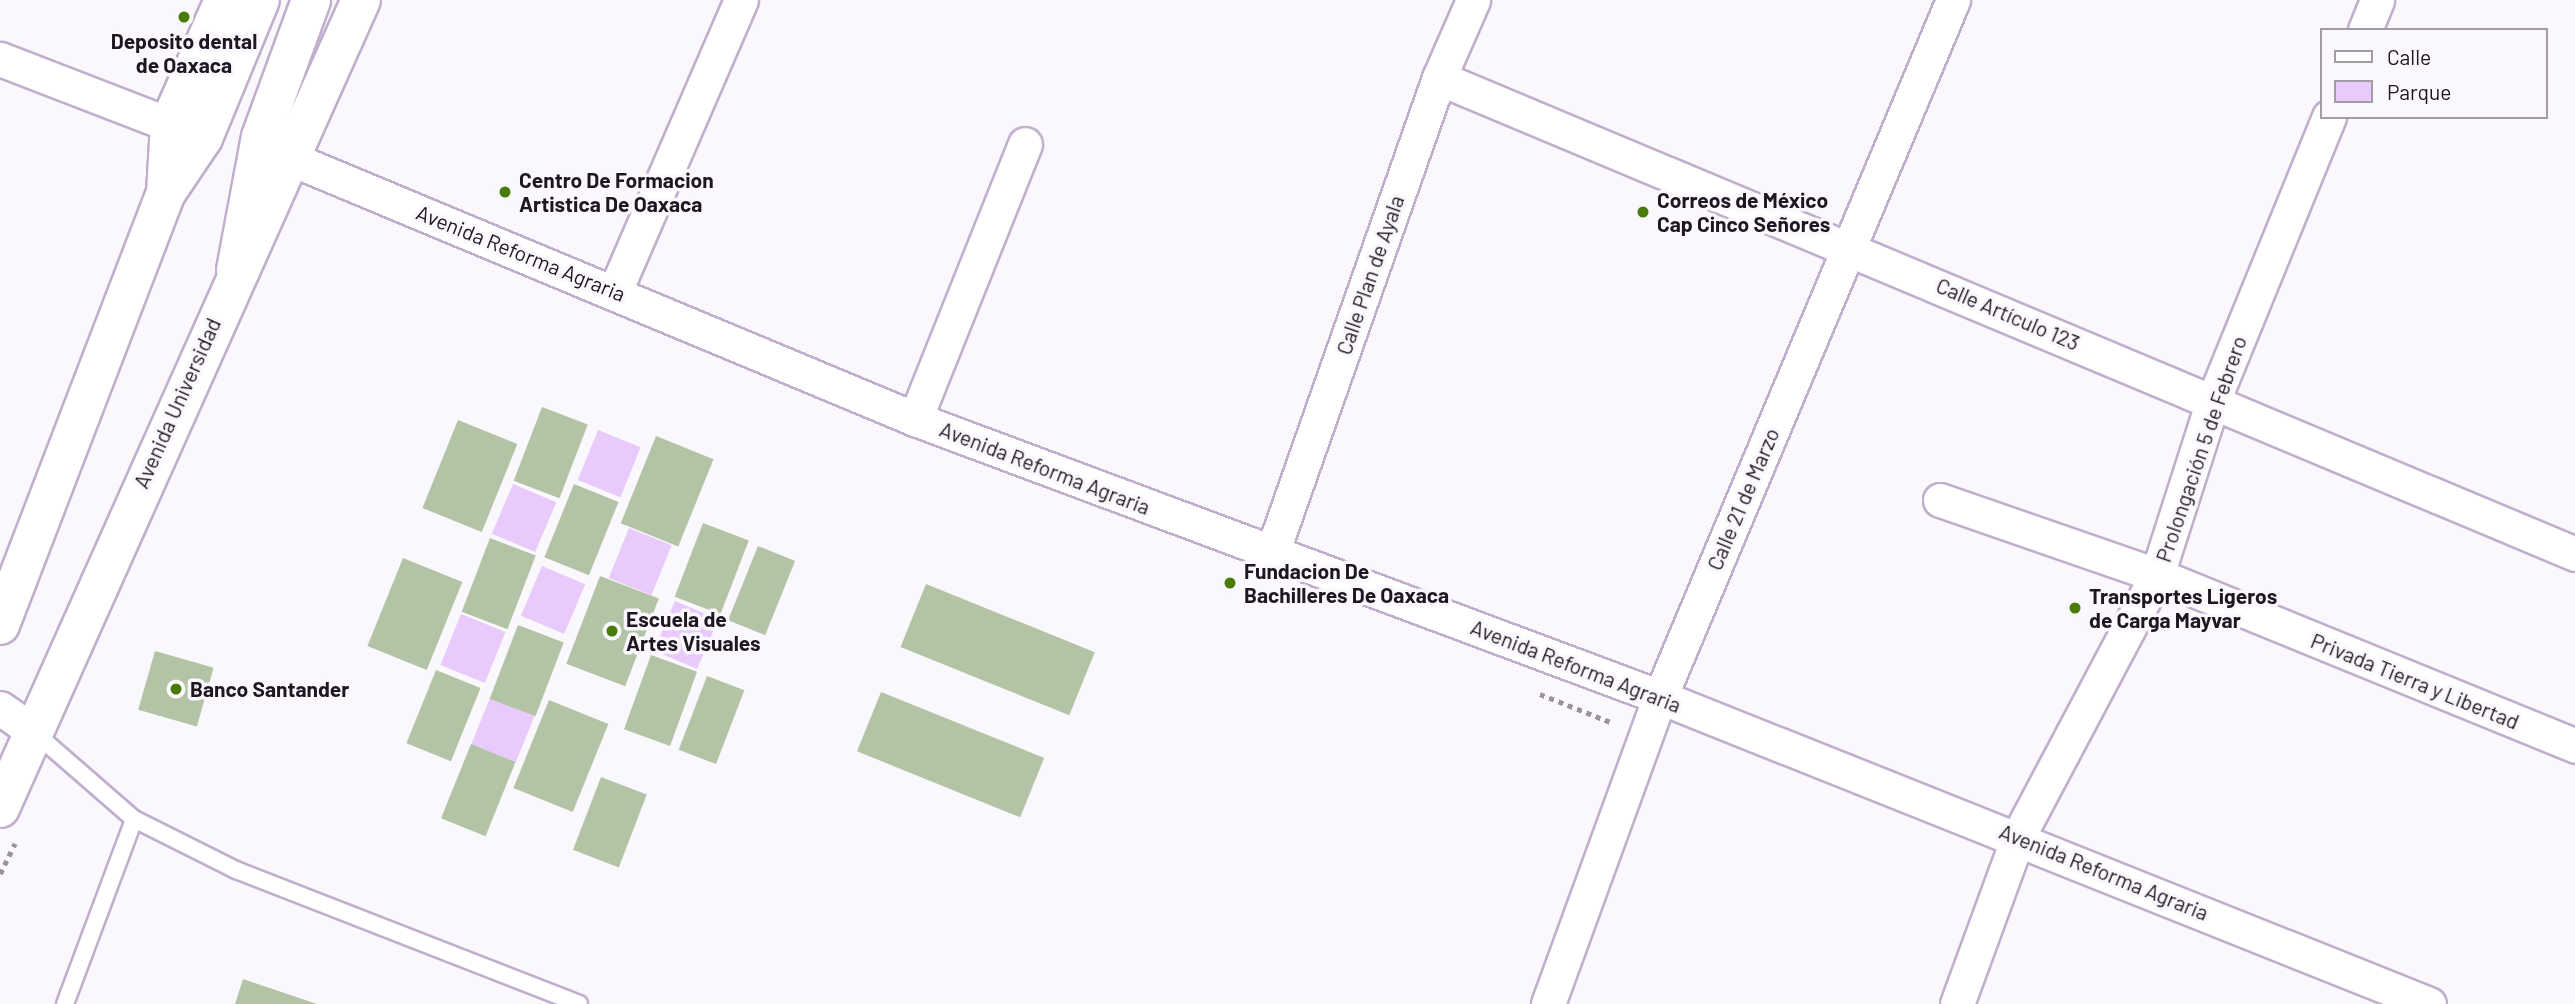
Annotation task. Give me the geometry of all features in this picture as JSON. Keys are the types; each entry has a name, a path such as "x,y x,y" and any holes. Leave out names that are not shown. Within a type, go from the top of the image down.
{"main road":[{"path":"0,625 166,193 224,0"},
{"path":"186,131 260,0"},
{"path":"236,270 261,137 311,0"},
{"name":"Avenida Universidad","path":"9,823 32,730 236,270 294,160 361,0"}],"street":[{"path":"615,291 741,0"},
{"name":"Calle Plan de Ayala","path":"1272,553 1439,78 1473,0"},
{"name":"Calle 21 de Marzo","path":"1548,1004 1660,697 1953,0"},
{"path":"2366,28 2377,0"},
{"path":"0,59 186,131"},
{"name":"Calle Artículo 123","path":"1439,78 1848,246 2575,554"},
{"name":"Prolongación 5 de Febrero","path":"1957,1004 2018,836 2157,575 2213,401 2328,119"},
{"name":"Avenida Reforma Agraria","path":"261,137 294,160 615,291 915,419 1660,697 2018,836 2429,1004"},
{"path":"915,419 1025,144"},
{"name":"Privada Tierra y Libertad","path":"1940,500 2157,575 2575,746"},
{"path":"0,708 32,730"}],"lane":[{"path":"32,730 134,819 236,870 568,1002"},
{"path":"65,1004 134,819"}],"path":[{"path":"1525,688 1641,734 1660,697"},
{"path":"0,874 9,823"}],"green space":[{"path":"598,430 641,447 620,497 578,480"},
{"path":"513,484 556,502 535,552 492,534"},
{"path":"629,528 672,545 651,595 609,578"},
{"path":"542,566 585,584 564,634 521,616"},
{"path":"675,601 718,619 697,669 654,651"},
{"path":"461,614 506,632 485,683 440,665"},
{"path":"490,698 535,716 516,762 471,744"}],"building":[{"path":"542,407 588,425 559,498 514,481"},
{"path":"458,420 517,444 482,532 422,508"},
{"name":"Escuela de Artes Visuales","path":"656,436 713,459 678,546 621,523"},
{"name":"Escuela de Artes Visuales","path":"574,484 619,502 589,575 544,557"},
{"name":"Escuela de Artes Visuales","path":"703,523 749,541 720,614 675,597"},
{"path":"490,538 536,556 507,629 462,612"},
{"name":"Escuela de Artes Visuales","path":"758,546 795,561 765,635 728,620"},
{"path":"403,558 462,582 427,670 367,646"},
{"name":"Escuela de Artes Visuales","path":"600,576 659,599 625,686 566,664"},
{"path":"926,584 1095,652 1069,715 901,647"},
{"name":"Escuela de Artes Visuales","path":"518,625 564,643 535,716 490,699"},
{"name":"Banco Santander","path":"155,651 214,668 197,726 138,710"},
{"name":"Escuela de Artes Visuales","path":"651,655 697,672 670,746 624,729"},
{"path":"436,670 481,688 451,761 406,743"},
{"name":"Escuela de Artes Visuales","path":"707,676 744,690 716,764 679,750"},
{"path":"881,692 1044,758 1020,817 857,751"},
{"path":"549,700 608,724 573,812 513,788"},
{"path":"471,744 516,762 486,836 441,818"},
{"path":"601,777 647,795 619,867 573,850"},
{"path":"243,979 317,1004 235,1004"}],"place":[{"name":"Deposito dental de Oaxaca","path":"184,17"},
{"name":"Centro De Formacion Artistica De Oaxaca","path":"505,192"},
{"name":"Correos de México Cap Cinco Señores","path":"1643,212"},
{"name":"Fundacion De Bachilleres De Oaxaca","path":"1230,583"},
{"name":"Transportes Ligeros de Carga Mayvar","path":"2075,608"},
{"name":"Escuela de Artes Visuales","path":"612,631"},
{"name":"Banco Santander","path":"176,689"}]}
